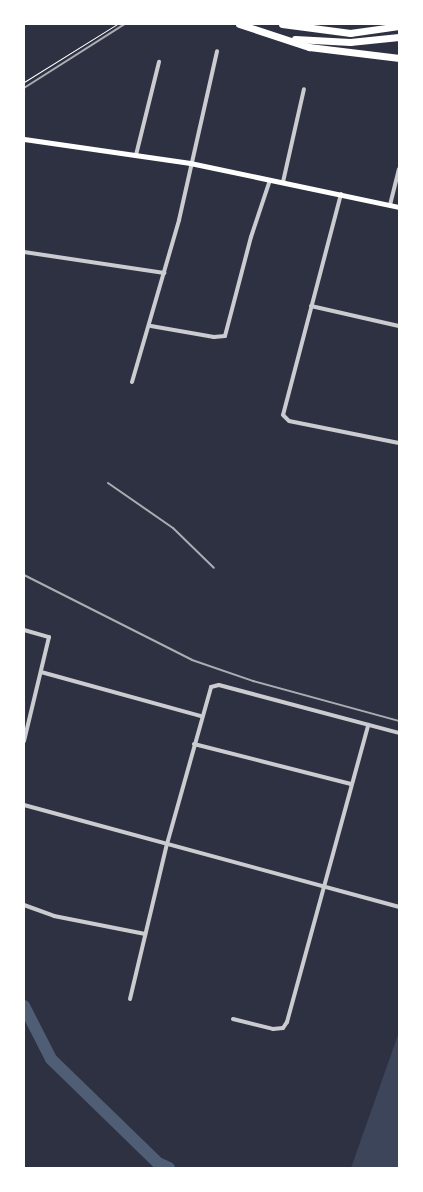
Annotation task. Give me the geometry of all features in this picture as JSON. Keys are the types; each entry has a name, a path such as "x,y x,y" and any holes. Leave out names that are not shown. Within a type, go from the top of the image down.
{"highway":[{"path":"239,24 309,47 399,58"},
{"path":"282,24 350,33 399,26"},
{"path":"285,38 350,42 399,37"}],"main road":[{"path":"24,139 190,163 399,207"}],"street":[{"path":"132,382 151,326 191,173 190,163 217,51"},
{"path":"136,155 159,62"},
{"path":"283,182 304,89"},
{"path":"390,205 399,169"},
{"path":"151,326 223,337 226,333 251,237 270,180"},
{"path":"341,194 283,415 290,421 399,443"},
{"path":"24,252 164,273"},
{"path":"311,306 399,326"},
{"path":"24,630 49,637 24,741"},
{"path":"41,672 200,716"},
{"path":"130,1000 144,934 208,690 219,685 399,734"},
{"path":"233,1019 273,1030 283,1028 287,1022 368,725"},
{"path":"194,744 351,784"},
{"path":"24,805 399,907"},
{"path":"24,906 54,916 144,934"}],"path":[{"path":"24,82 116,24"}],"shaded area":[{"path":"399,1032 399,1168 351,1168"}],"waterway":[{"path":"24,1006 51,1059 158,1163 169,1168"}],"railway":[{"path":"24,88 125,24"},
{"path":"108,483 173,528 214,568"},
{"path":"24,575 192,660 253,681 399,721"}]}
